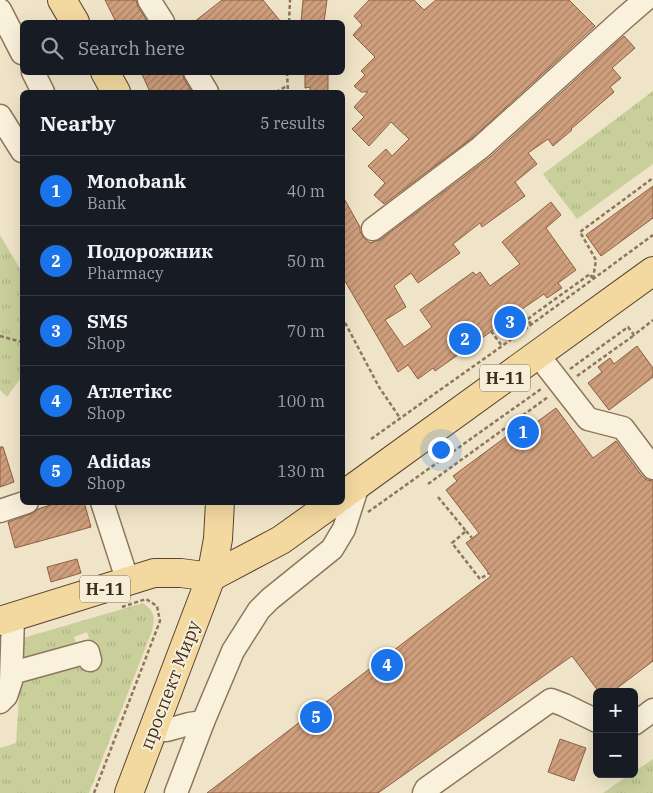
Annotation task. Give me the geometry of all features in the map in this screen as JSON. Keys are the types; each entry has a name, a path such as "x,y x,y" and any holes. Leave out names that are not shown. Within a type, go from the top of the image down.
{"main road":[{"path":"62,0 74,20"},
{"path":"107,75 115,90"},
{"name":"Н-11","path":"350,491 653,271"},
{"name":"проспект Миру","path":"129,793 211,577 218,539 220,505"},
{"path":"211,577 281,540 330,505"},
{"name":"Н-11","path":"7,619 154,574 181,573 211,577"}],"street":[{"path":"149,0 162,20"},
{"path":"373,228 480,148 645,0"},
{"path":"0,10 20,49"},
{"path":"34,75 42,90"},
{"path":"196,75 206,90"},
{"path":"0,116 20,148"},
{"path":"538,355 566,380 588,419 623,428 653,468"},
{"path":"176,793 233,650 259,610 332,549 344,529 350,491"},
{"path":"0,511 20,504"},
{"path":"103,505 128,582"},
{"path":"0,702 9,690 12,673 7,619"},
{"path":"12,673 88,652 90,660"},
{"path":"424,793 426,789 551,700 593,719"},
{"path":"638,721 653,710"},
{"path":"153,730 167,730 203,722"}],"path":[{"path":"289,20 290,0"},
{"path":"287,75 288,90"},
{"path":"280,90 287,86"},
{"path":"593,279 596,260 580,232 653,178"},
{"path":"371,439 653,235"},
{"path":"532,324 528,319 590,274 593,279"},
{"path":"369,512 634,335 653,320"},
{"path":"345,323 379,386 400,418"},
{"path":"428,484 566,380 628,327 634,335"},
{"path":"491,331 502,346"},
{"path":"0,336 20,341"},
{"path":"438,497 472,538"},
{"path":"466,531 452,542 480,579 489,573"},
{"path":"94,793 160,622 157,606 146,600 117,608"}],"green space":[{"path":"653,91 653,164 577,219 543,174"},
{"path":"0,235 20,269 20,379 7,397 0,390"},
{"path":"143,603 150,609 153,615 152,631 89,793 0,793 0,748 16,743 20,680 23,677 97,662 87,632 74,637 78,650 29,664 21,658 23,638"},
{"path":"653,759 653,793 603,793 624,778 638,778 638,769"}],"building":[{"path":"105,0 136,0 138,7 147,20 115,20"},
{"path":"222,0 263,0 279,20 197,20"},
{"path":"303,0 327,0 324,20 301,20"},
{"path":"369,0 414,0 424,10 436,0 569,0 595,26 472,138 384,204 374,195 385,183 368,166 386,149 392,156 409,139 391,122 369,146 352,129 364,117 354,107 368,92 361,92 354,86 365,75 361,71 375,57 353,35 362,25 354,16"},
{"path":"624,36 635,48 612,68 621,78 610,87 614,92 553,146 548,139 528,153 537,164 515,182 525,196 482,227 480,223 453,244 460,253 418,283 411,273 394,286 406,307 385,320 404,347 432,327 420,310 473,272 476,275 480,272 490,286 520,264 502,242 551,202 561,215 546,228 576,270 558,283 562,288 547,298 544,294 512,316 514,326 499,326 435,371 433,368 418,379 408,365 398,372 345,281 345,200 360,227 363,237 370,243 380,240 489,158"},
{"path":"142,75 183,75 191,90 149,90"},
{"path":"305,75 328,75 328,90 310,90 310,87 305,88"},
{"path":"653,186 653,218 601,256 586,235"},
{"path":"637,346 653,368 653,377 609,410 588,383 602,372 598,367 610,358 614,364"},
{"path":"556,408 593,458 616,441 642,476 647,480 653,481 653,661 617,688 596,688 572,656 378,793 207,793 491,576 466,543 479,533 446,490 457,481 453,476 530,419 534,424"},
{"path":"0,447 3,447 14,482 0,487"},
{"path":"51,505 85,505 91,527 15,548 8,522 31,514 38,509"},
{"path":"77,559 81,573 51,582 47,567"},
{"path":"560,739 586,748 574,781 548,772"}],"place":[{"name":"SMS","path":"510,322"},
{"name":"Подорожник","path":"465,339"},
{"name":"Monobank","path":"523,432"},
{"name":"Атлетікс","path":"387,665"},
{"name":"Adidas","path":"316,717"}]}
